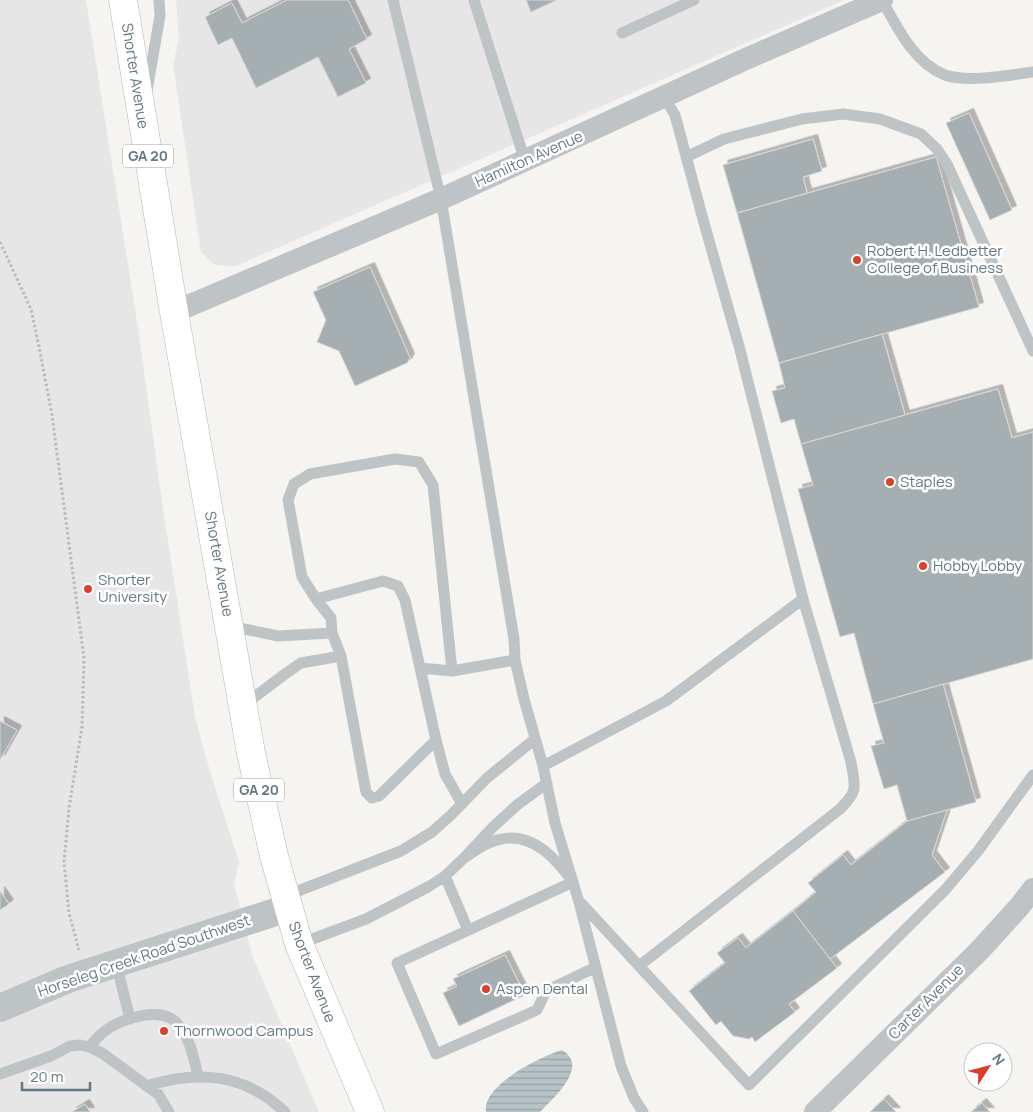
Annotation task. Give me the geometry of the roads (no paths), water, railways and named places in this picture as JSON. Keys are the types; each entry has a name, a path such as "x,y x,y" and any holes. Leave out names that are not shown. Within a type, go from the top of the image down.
{"main road":[{"name":"Shorter Avenue","path":"123,0 174,312 251,753 274,856 299,944 370,1112"}],"street":[{"name":"Hamilton Avenue","path":"174,312 441,199 748,58 882,0"},
{"name":"Carter Avenue","path":"815,1112 980,950 1033,890"},
{"name":"Horseleg Creek Road Southwest","path":"0,1008 68,979 116,964 286,902"}],"lane":[{"path":"142,121 160,16 159,0"},
{"path":"393,0 441,199 514,639 515,660 543,766 555,822 579,902 621,1066 634,1098 643,1112"},
{"path":"474,0 525,161"},
{"path":"622,33 694,0"},
{"path":"882,0 910,46 933,69 946,75 967,78 1033,72"},
{"path":"639,966 840,809 853,796 855,784 803,599 739,346 675,115 664,97"},
{"path":"686,157 724,139 802,119 843,114 880,119 921,134 937,149 947,164 1033,351"},
{"path":"436,740 379,796 372,798 366,792 341,656 332,633 331,618 302,577 288,500 294,484 310,474 376,462 395,459 419,462 434,485 452,671"},
{"path":"316,599 383,581 398,586 405,600 445,774 462,804"},
{"path":"543,766 666,701 803,599"},
{"path":"230,626 278,636 332,633"},
{"path":"243,706 301,663 341,656"},
{"path":"420,668 452,671 515,660"},
{"path":"286,902 401,851 432,832 487,778 535,739"},
{"path":"579,902 748,1085 945,890 978,851 1033,775"},
{"path":"299,944 366,919 428,887 445,876 493,827 547,783"},
{"path":"464,858 481,847 502,838 513,838 538,846 552,855 573,882"},
{"path":"445,876 468,930"},
{"path":"573,882 398,962 436,1054 537,1010 546,990 596,967"},
{"path":"116,964 130,1019"},
{"path":"89,1047 106,1030 130,1019 154,1014 164,1016 176,1022 184,1033 194,1057 198,1076"},
{"path":"0,1074 51,1056 70,1046 80,1045 89,1047 102,1053 158,1094 169,1112"},
{"path":"146,1086 187,1077 213,1076 247,1086 275,1102 285,1112"}],"place":[{"name":"Robert H. Ledbetter College of Business","path":"857,260"},
{"name":"Staples","path":"890,482"},
{"name":"Hobby Lobby","path":"923,566"},
{"name":"Shorter University","path":"88,589"},
{"name":"Aspen Dental","path":"486,989"},
{"name":"Thornwood Campus","path":"164,1031"}]}
